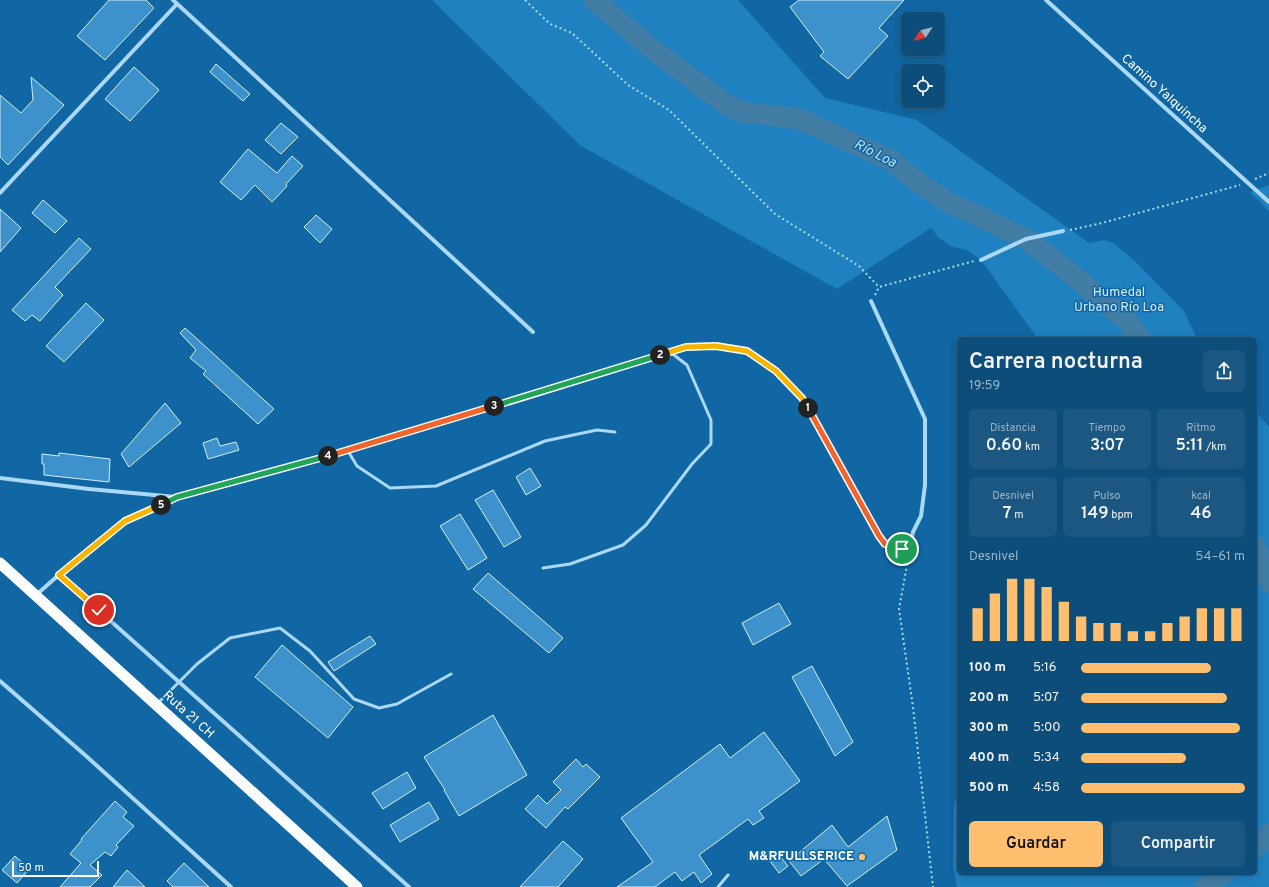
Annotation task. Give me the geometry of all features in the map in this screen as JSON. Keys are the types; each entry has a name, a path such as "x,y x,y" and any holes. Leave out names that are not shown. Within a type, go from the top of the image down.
{"highway":[{"name":"Ruta 21 CH","path":"0,563 357,887"}],"street":[{"path":"173,0 533,332"},
{"name":"Camino Yalquincha","path":"1046,0 1269,202"},
{"path":"0,193 177,4"},
{"path":"981,260 1026,239 1063,232"},
{"path":"35,595 125,521 177,497 348,451 686,347 716,346 747,351 776,371 802,398 879,536 885,544 894,548 902,549 910,546 913,532 921,516 926,485 925,419 871,301"},
{"path":"0,478 89,489 177,497"},
{"path":"59,575 180,681 409,887"},
{"path":"0,681 91,760 231,887"}],"lane":[{"path":"543,568 570,564 623,545 646,525 692,464 711,444 711,420 687,365 670,352"},
{"path":"348,451 357,466 390,488 436,486 545,441 597,430 615,432"},
{"path":"156,705 197,664 230,638 280,628 310,650 354,699 379,708 397,704 451,674"},
{"path":"718,887 728,875"}],"path":[{"path":"525,0 550,24 572,33 628,85 670,110 775,214 859,266 879,287"},
{"path":"1063,232 1102,223 1247,182 1269,173"},
{"path":"871,301 879,287 981,260"},
{"path":"910,546 899,609 913,707 933,887"}],"green space":[{"name":"Humedal Urbano Río Loa","path":"432,0 738,0 825,98 917,120 1089,243 1104,240 1113,243 1135,261 1184,311 1196,337 1037,337 981,260 967,250 950,246 938,237 931,228 837,289 581,146"},
{"path":"1269,185 1269,211 1250,192"},
{"path":"1257,413 1269,427 1269,887 957,887 953,864 954,803 957,799 957,875 1257,875"}],"building":[{"path":"109,0 146,0 154,8 105,60 77,36"},
{"path":"799,0 904,0 879,28 888,36 848,79 820,56 824,52 790,7"},
{"path":"216,64 250,94 243,101 210,72"},
{"path":"134,67 159,90 130,121 105,99"},
{"path":"31,77 64,105 8,165 0,157 0,95 21,113 33,100"},
{"path":"281,123 298,137 281,154 265,140"},
{"path":"248,149 277,173 292,156 303,166 272,202 255,185 241,200 220,182"},
{"path":"43,200 67,221 55,233 32,213"},
{"path":"0,209 21,228 0,252"},
{"path":"316,215 332,229 320,243 304,227"},
{"path":"79,238 91,249 55,287 63,295 40,321 32,315 25,321 12,310"},
{"path":"86,303 104,320 64,362 46,346"},
{"path":"185,328 274,409 258,424 203,374 206,371 190,358 196,350 180,333"},
{"path":"165,403 181,423 129,467 121,454"},
{"path":"217,438 220,446 236,442 239,450 208,459 203,443"},
{"path":"59,453 110,459 109,482 44,475 42,454 59,456"},
{"path":"530,468 541,486 526,495 516,477"},
{"path":"493,490 521,537 504,547 475,500"},
{"path":"460,514 487,558 468,570 440,526"},
{"path":"488,573 563,638 549,653 473,589"},
{"path":"779,603 791,624 753,645 742,623"},
{"path":"370,636 376,644 334,671 328,662"},
{"path":"282,645 353,707 328,738 255,677"},
{"path":"812,666 853,742 835,756 792,677"},
{"path":"493,715 527,775 459,816 445,790 424,757"},
{"path":"764,732 800,781 759,811 764,818 753,825 748,819 699,855 712,874 701,883 694,872 682,881 675,872 655,887 617,887 653,862 621,818 720,744 730,758"},
{"path":"576,759 583,767 586,764 600,777 568,809 565,807 546,828 525,809 538,795 547,804 561,790 553,782"},
{"path":"407,772 416,788 383,809 372,793"},
{"path":"115,801 127,812 123,817 134,826 116,845 118,847 111,856 105,852 90,865 102,875 90,887 60,887 81,863 70,854 82,840 81,839"},
{"path":"429,802 439,819 400,842 390,825"},
{"name":"M&RFULLSERICE","path":"887,816 897,850 847,886 824,859 801,876 789,861 832,825 848,847"},
{"path":"563,841 583,859 558,887 520,887"},
{"path":"775,850 788,866 779,873 766,856"},
{"path":"15,856 29,869 17,883 2,870"},
{"path":"184,863 209,887 173,887 167,881"},
{"path":"127,870 145,887 113,887"}],"waterway":[{"name":"Río Loa","path":"594,0 652,49 727,105 742,112 799,119 889,159 920,184 948,202 1026,239 1073,275 1128,322 1139,337"},
{"name":"Río Loa","path":"1257,551 1269,582"},
{"name":"Río Loa","path":"1257,846 1269,834"},
{"name":"Río Loa","path":"1205,887 1221,875"}],"place":[{"name":"M&RFULLSERICE","path":"862,857"}],"route":[{"path":"99,610 59,575 86,551 125,521 177,497 348,451 686,347 716,346 747,351 776,371 802,398 879,536 885,544 894,548 902,549"}]}
